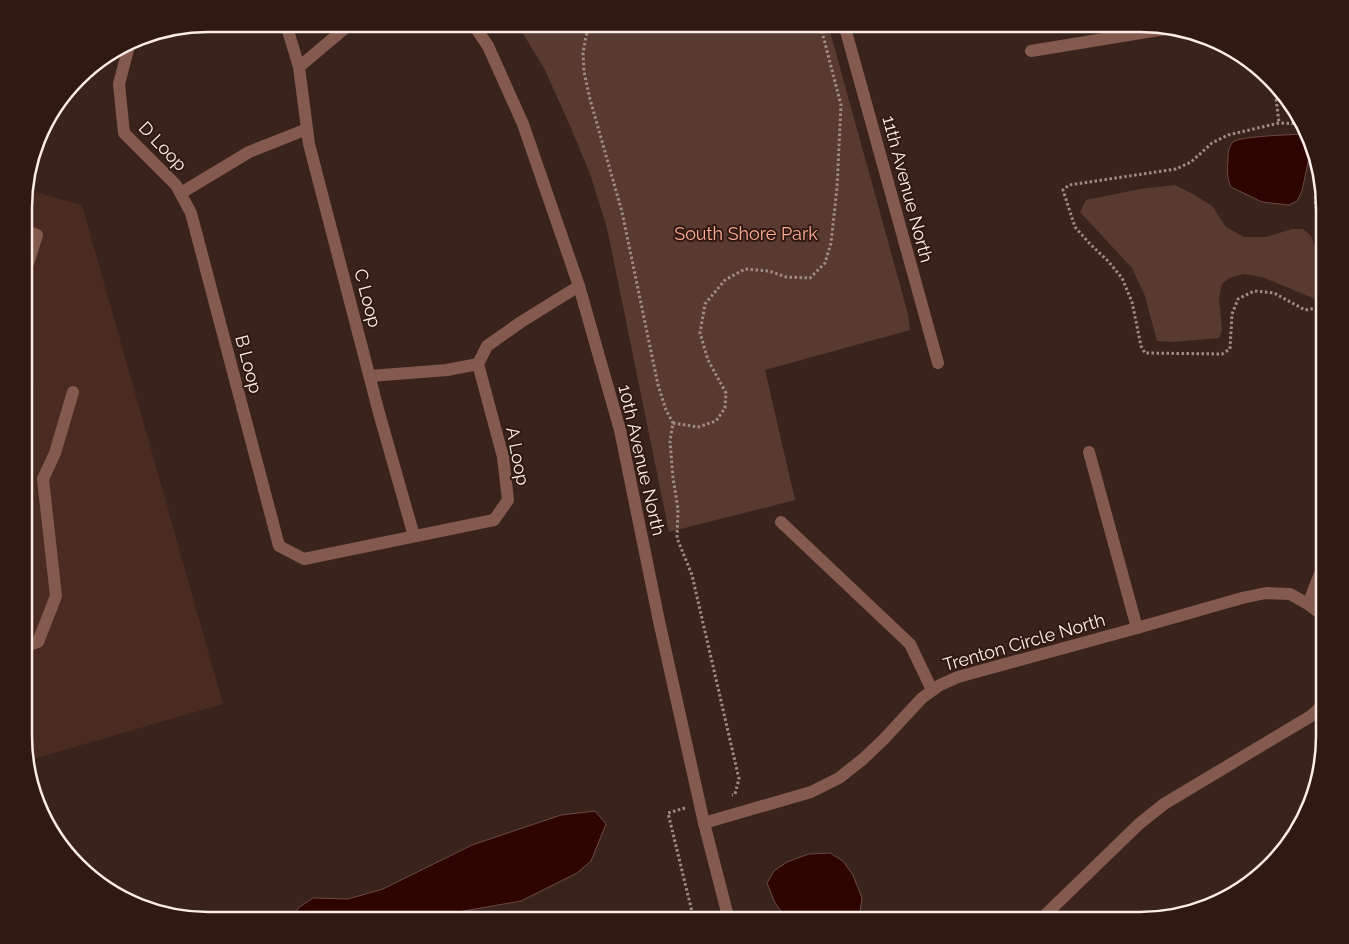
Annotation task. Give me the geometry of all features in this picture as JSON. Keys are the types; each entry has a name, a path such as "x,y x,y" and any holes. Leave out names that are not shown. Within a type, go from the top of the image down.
{"street":[{"path":"288,32 299,67 340,32"},
{"name":"10th Avenue North","path":"479,32 488,46 523,124 579,286 620,430 658,622 704,823 727,912"},
{"name":"11th Avenue North","path":"846,33 938,362"},
{"path":"1030,51 1140,33"},
{"name":"D Loop","path":"127,53 119,84 124,133 176,185 181,193 249,152 307,129"},
{"name":"C Loop","path":"299,67 309,144 414,536"},
{"name":"B Loop","path":"181,193 191,213 279,546"},
{"path":"32,233 37,235 32,251"},
{"path":"370,376 447,370 478,364 487,346 521,322 579,286"},
{"name":"A Loop","path":"279,546 304,559 494,520 508,500 503,457 478,364"},
{"path":"33,644 38,642 56,596 43,479 55,453 73,392"},
{"path":"1089,452 1137,628"},
{"path":"781,522 910,644 932,690"},
{"path":"1308,604 1316,584"},
{"name":"Trenton Circle North","path":"704,823 811,792 839,778 863,760 922,698 940,685 958,677 1266,593 1290,594 1316,610"},
{"path":"1048,912 1139,824 1158,809 1316,711"}],"path":[{"path":"587,32 583,53 584,72 622,212 658,386 666,410 673,423 670,441 678,509 677,538 692,575 739,779 735,794 668,813 692,912"},
{"path":"673,423 698,427 716,421 725,408 726,393 708,360 700,333 705,304 725,280 745,269 770,271 786,277 810,278 824,263 831,243 837,188 841,105 822,33"},
{"path":"1276,96 1279,124"},
{"path":"1295,124 1279,124 1228,135 1212,143 1191,162 1176,168 1069,185 1063,190 1075,227 1108,260 1122,278 1132,302 1141,346 1145,353 1222,354 1230,349 1232,314 1238,299 1254,291 1274,293 1305,310 1316,308"},
{"path":"1316,196 1316,208"}],"shaded area":[{"path":"1300,134 1309,158 1302,191 1297,201 1289,205 1262,202 1231,187 1227,167 1230,146 1238,140"},
{"path":"33,191 82,205 223,704 34,759"},
{"path":"595,811 606,824 591,861 577,873 521,901 462,911 297,911 298,908 313,898 348,899 383,889 472,845 561,815"},
{"path":"830,853 843,861 853,875 862,898 860,912 782,912 775,903 767,883 774,871 787,862 809,854"}],"green space":[{"name":"South Shore Park","path":"522,32 830,33 908,314 910,330 765,370 795,500 669,532 607,228 590,174 544,68"},
{"path":"1175,185 1212,206 1226,227 1244,237 1266,237 1292,229 1303,229 1311,236 1316,249 1316,299 1262,277 1244,274 1229,278 1222,284 1219,298 1222,330 1219,338 1172,342 1157,341 1145,296 1132,268 1080,212 1086,200 1140,189"}]}
